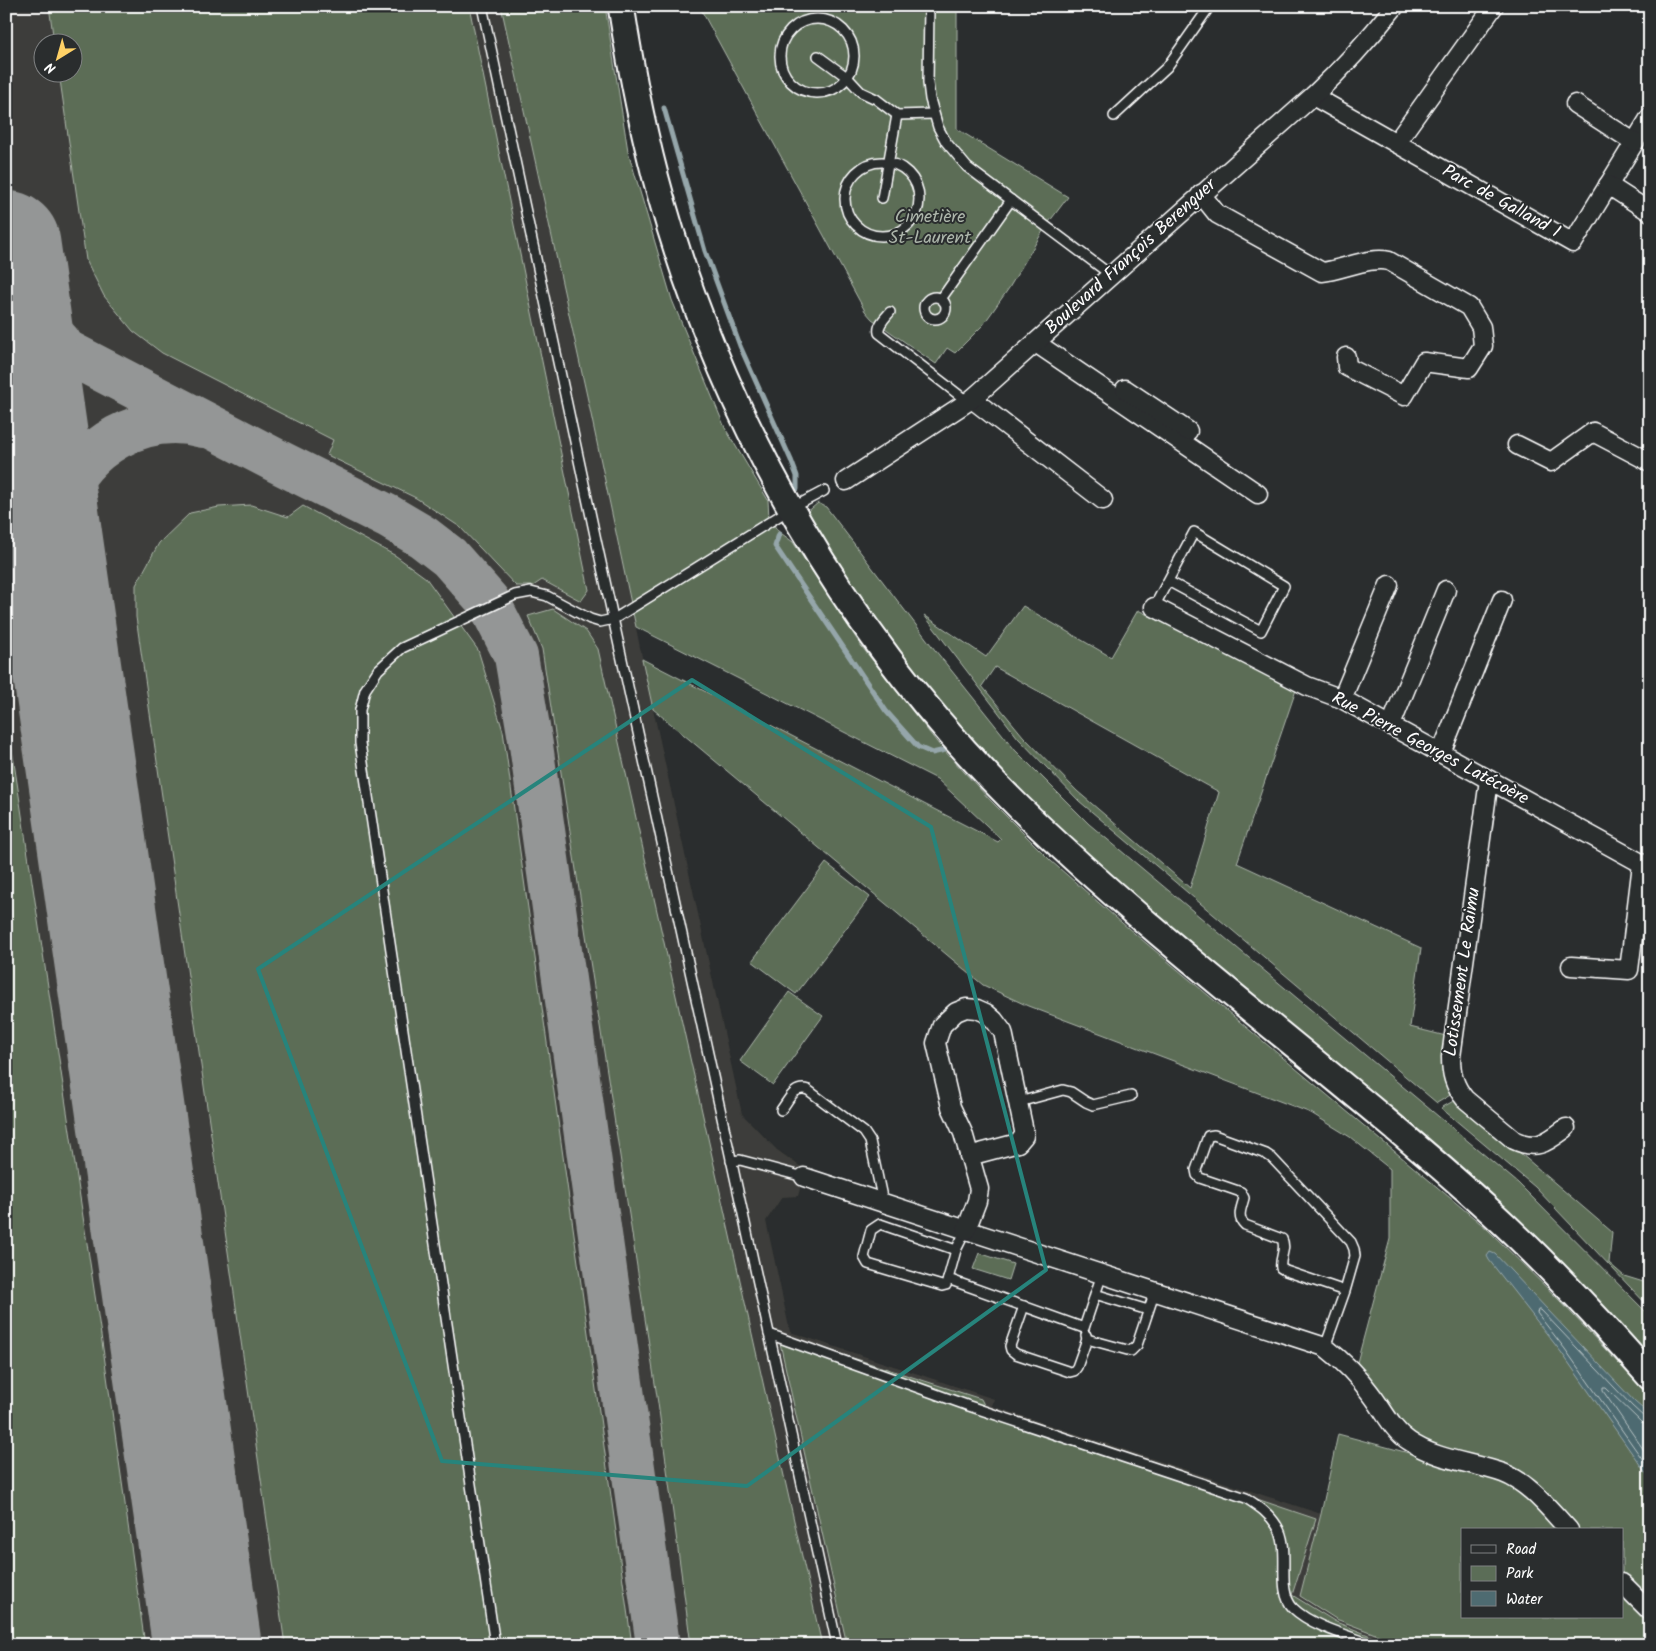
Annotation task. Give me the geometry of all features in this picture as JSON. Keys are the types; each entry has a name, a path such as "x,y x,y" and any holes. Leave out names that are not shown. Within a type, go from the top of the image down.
{"street":[{"path":"621,6 641,118 661,197 686,276 708,336 743,417 816,550 861,619 918,695 971,757 1056,842 1128,906 1424,1153 1491,1212 1552,1270 1650,1377"},
{"name":"Boulevard François Berenguer","path":"846,481 970,401 1341,69 1368,41 1394,6"},
{"path":"1396,143 1494,6"},
{"name":"Parc de Galland 1","path":"1312,96 1573,243 1608,185"},
{"path":"1575,104 1634,142"},
{"path":"1650,117 1608,185 1650,212"},
{"path":"1201,194 1217,214 1322,272 1334,271 1377,260 1390,261 1469,307 1481,327 1483,346 1469,368 1424,362 1404,396 1347,367 1346,357"},
{"path":"1039,339 1188,431"},
{"path":"1039,339 1258,494"},
{"path":"970,401 1103,500"},
{"path":"1517,445 1551,462 1593,432 1650,462"},
{"path":"1342,699 1390,585"},
{"path":"1391,725 1446,590"},
{"path":"1441,753 1502,600"},
{"name":"Rue Pierre Georges Latécoère","path":"1154,607 1307,686 1342,699 1646,866"},
{"name":"Lotissement Le Raimu","path":"1489,780 1451,1057 1452,1076 1465,1099 1505,1134 1523,1144 1532,1146 1540,1144 1548,1141 1566,1128"},
{"path":"1571,966 1629,970 1646,866"},
{"path":"966,1230 977,1201 979,1189 969,1156 963,1133 951,1107 936,1043 942,1025 956,1012 966,1008 986,1013 1003,1032 1024,1131 1022,1140 1018,1143 969,1156"},
{"path":"804,1176 1326,1348 1347,1365 1371,1393 1397,1431 1407,1440 1430,1453 1503,1473 1518,1480 1567,1528"},
{"path":"1624,1586 1650,1611"}],"lane":[{"path":"482,6 837,1645"},
{"path":"929,6 928,83 933,114 946,142 967,167 1111,275"},
{"path":"1114,116 1167,67 1210,6"},
{"path":"816,19 838,26 847,34 852,44 853,67 848,78 840,86 818,94 806,92 796,87 788,79 781,63 781,46 786,35 794,27 805,21 816,19"},
{"path":"818,56 848,78 861,92 876,99 897,115 933,114"},
{"path":"882,198 897,115"},
{"path":"877,161 888,162 899,165 915,181 919,191 919,203 916,214 906,227 891,235 869,234 859,228 849,215 845,200 848,184 857,170 867,164 877,161"},
{"path":"941,299 1011,200"},
{"path":"890,312 880,325 879,333 970,401"},
{"path":"495,1645 360,743 360,710 365,690 378,670 402,648 515,596 531,592 547,596 590,619 600,622 614,619 792,508 824,491"},
{"path":"1154,607 1194,532 1284,586 1261,631 1168,582"},
{"path":"782,1110 796,1090 802,1088 808,1090 864,1132 870,1141 883,1202"},
{"path":"1019,1102 1063,1090 1071,1092 1093,1105 1131,1096"},
{"path":"1326,1348 1345,1291 1355,1256 1351,1242 1272,1158 1266,1154 1214,1135 1208,1136 1198,1162 1196,1175 1243,1194 1244,1198 1239,1216 1241,1222 1282,1239 1285,1246 1280,1263 1281,1268 1345,1291"},
{"path":"732,1161 740,1160 804,1176"},
{"path":"956,1250 880,1224 871,1230 864,1257 868,1264 942,1286 946,1284 956,1250 966,1230"},
{"path":"1024,1306 1010,1346 1011,1350 1016,1354 1070,1372 1074,1371 1087,1339 1084,1328 1102,1274"},
{"path":"948,1279 1084,1328"},
{"path":"1087,1339 1132,1351 1137,1345 1155,1291"},
{"path":"1096,1294 1148,1310"},
{"path":"769,1334 969,1406 1246,1498 1267,1512 1279,1528 1284,1549 1285,1592 1291,1606 1299,1614 1318,1624 1374,1645"}],"highlighted area":[{"path":"692,680 931,827 1046,1270 747,1486 442,1461 258,969"}],"shaded area":[{"path":"6,6 501,6 742,1114 777,1150 805,1170 798,1196 782,1197 766,1221 790,1332 994,1399 992,1406 1321,1514 1300,1596 1336,1619 1404,1645 6,1645"}],"green space":[{"path":"49,6 469,6 589,590 581,601 542,580 533,586 516,586 460,527 416,498 327,455 333,440 162,353 133,331 104,296 86,260 60,82 82,82 82,32 53,32"},
{"path":"501,6 605,6 628,151 672,300 725,428 768,500 769,518 778,531 793,542 862,647 940,746 991,801 1051,861 1122,923 1486,1228 1561,1302 1650,1397 1650,1603 1624,1577 1624,1528 1576,1528 1532,1482 1438,1449 1413,1436 1356,1366 1390,1239 1390,1169 1350,1137 1311,1113 1028,1006 983,985 653,709 642,659 998,842 1001,839 937,779 636,627"},
{"name":"Cimetière St-Laurent","path":"699,6 957,6 957,129 1068,197 1046,226 1009,288 983,325 955,353 947,348 936,364 872,319 865,311"},
{"path":"818,503 826,507 935,650 1015,750 1089,824 1518,1183 1650,1316 1650,1359 1452,1163 1098,865 1038,810 971,741 924,684 860,599 806,513"},
{"path":"251,505 288,517 303,506 396,556 426,578 478,650 503,731 632,1645 285,1645 136,617 136,585 159,543 190,513 219,507"},
{"path":"1023,606 1111,657 1138,610 1296,690 1237,863 1421,948 1410,1027 1450,1037 1452,1094 1437,1103 1079,801 1018,738 924,615 986,657","holes":["995,667 1219,792 1190,888 1077,791 1023,736 982,686"]},
{"path":"553,609 586,631 598,649 822,1645 691,1645 658,1403 542,649 528,616"},
{"path":"6,710 104,1355 145,1645 6,1645"},
{"path":"826,863 870,897 796,994 752,961"},
{"path":"789,992 823,1016 773,1085 740,1061"},
{"path":"1457,1099 1612,1232 1609,1263 1624,1276 1650,1284 1650,1308 1535,1187 1441,1108"},
{"path":"979,1253 1013,1264 1008,1280 973,1269"},
{"path":"778,1334 981,1399 985,1407 1316,1519 1292,1595 1336,1622 1393,1645 847,1645"},
{"path":"1338,1434 1498,1477 1521,1492 1556,1528 1461,1528 1461,1618 1624,1618 1624,1596 1650,1621 1650,1645 1404,1645 1336,1619 1300,1596 1321,1514"}],"water":[{"path":"1490,1252 1495,1254 1635,1402 1650,1415 1650,1479 1561,1352 1489,1260 1487,1256"}],"waterway":[{"path":"664,108 705,251 740,346 791,460 797,476 797,489"},
{"path":"779,534 775,546 886,711 918,747 932,753 945,750"}],"taxiway":[{"path":"8,254 28,302 60,343"},
{"path":"6,320 389,517 423,537 449,557 488,601 516,656 531,745 658,1645"},
{"path":"6,358 24,396 32,426"},
{"path":"51,559 54,523 60,503 70,483 83,465 99,449 117,437 137,428 159,423 181,422 203,426"}],"runway":[{"path":"6,245 207,1645"}]}
